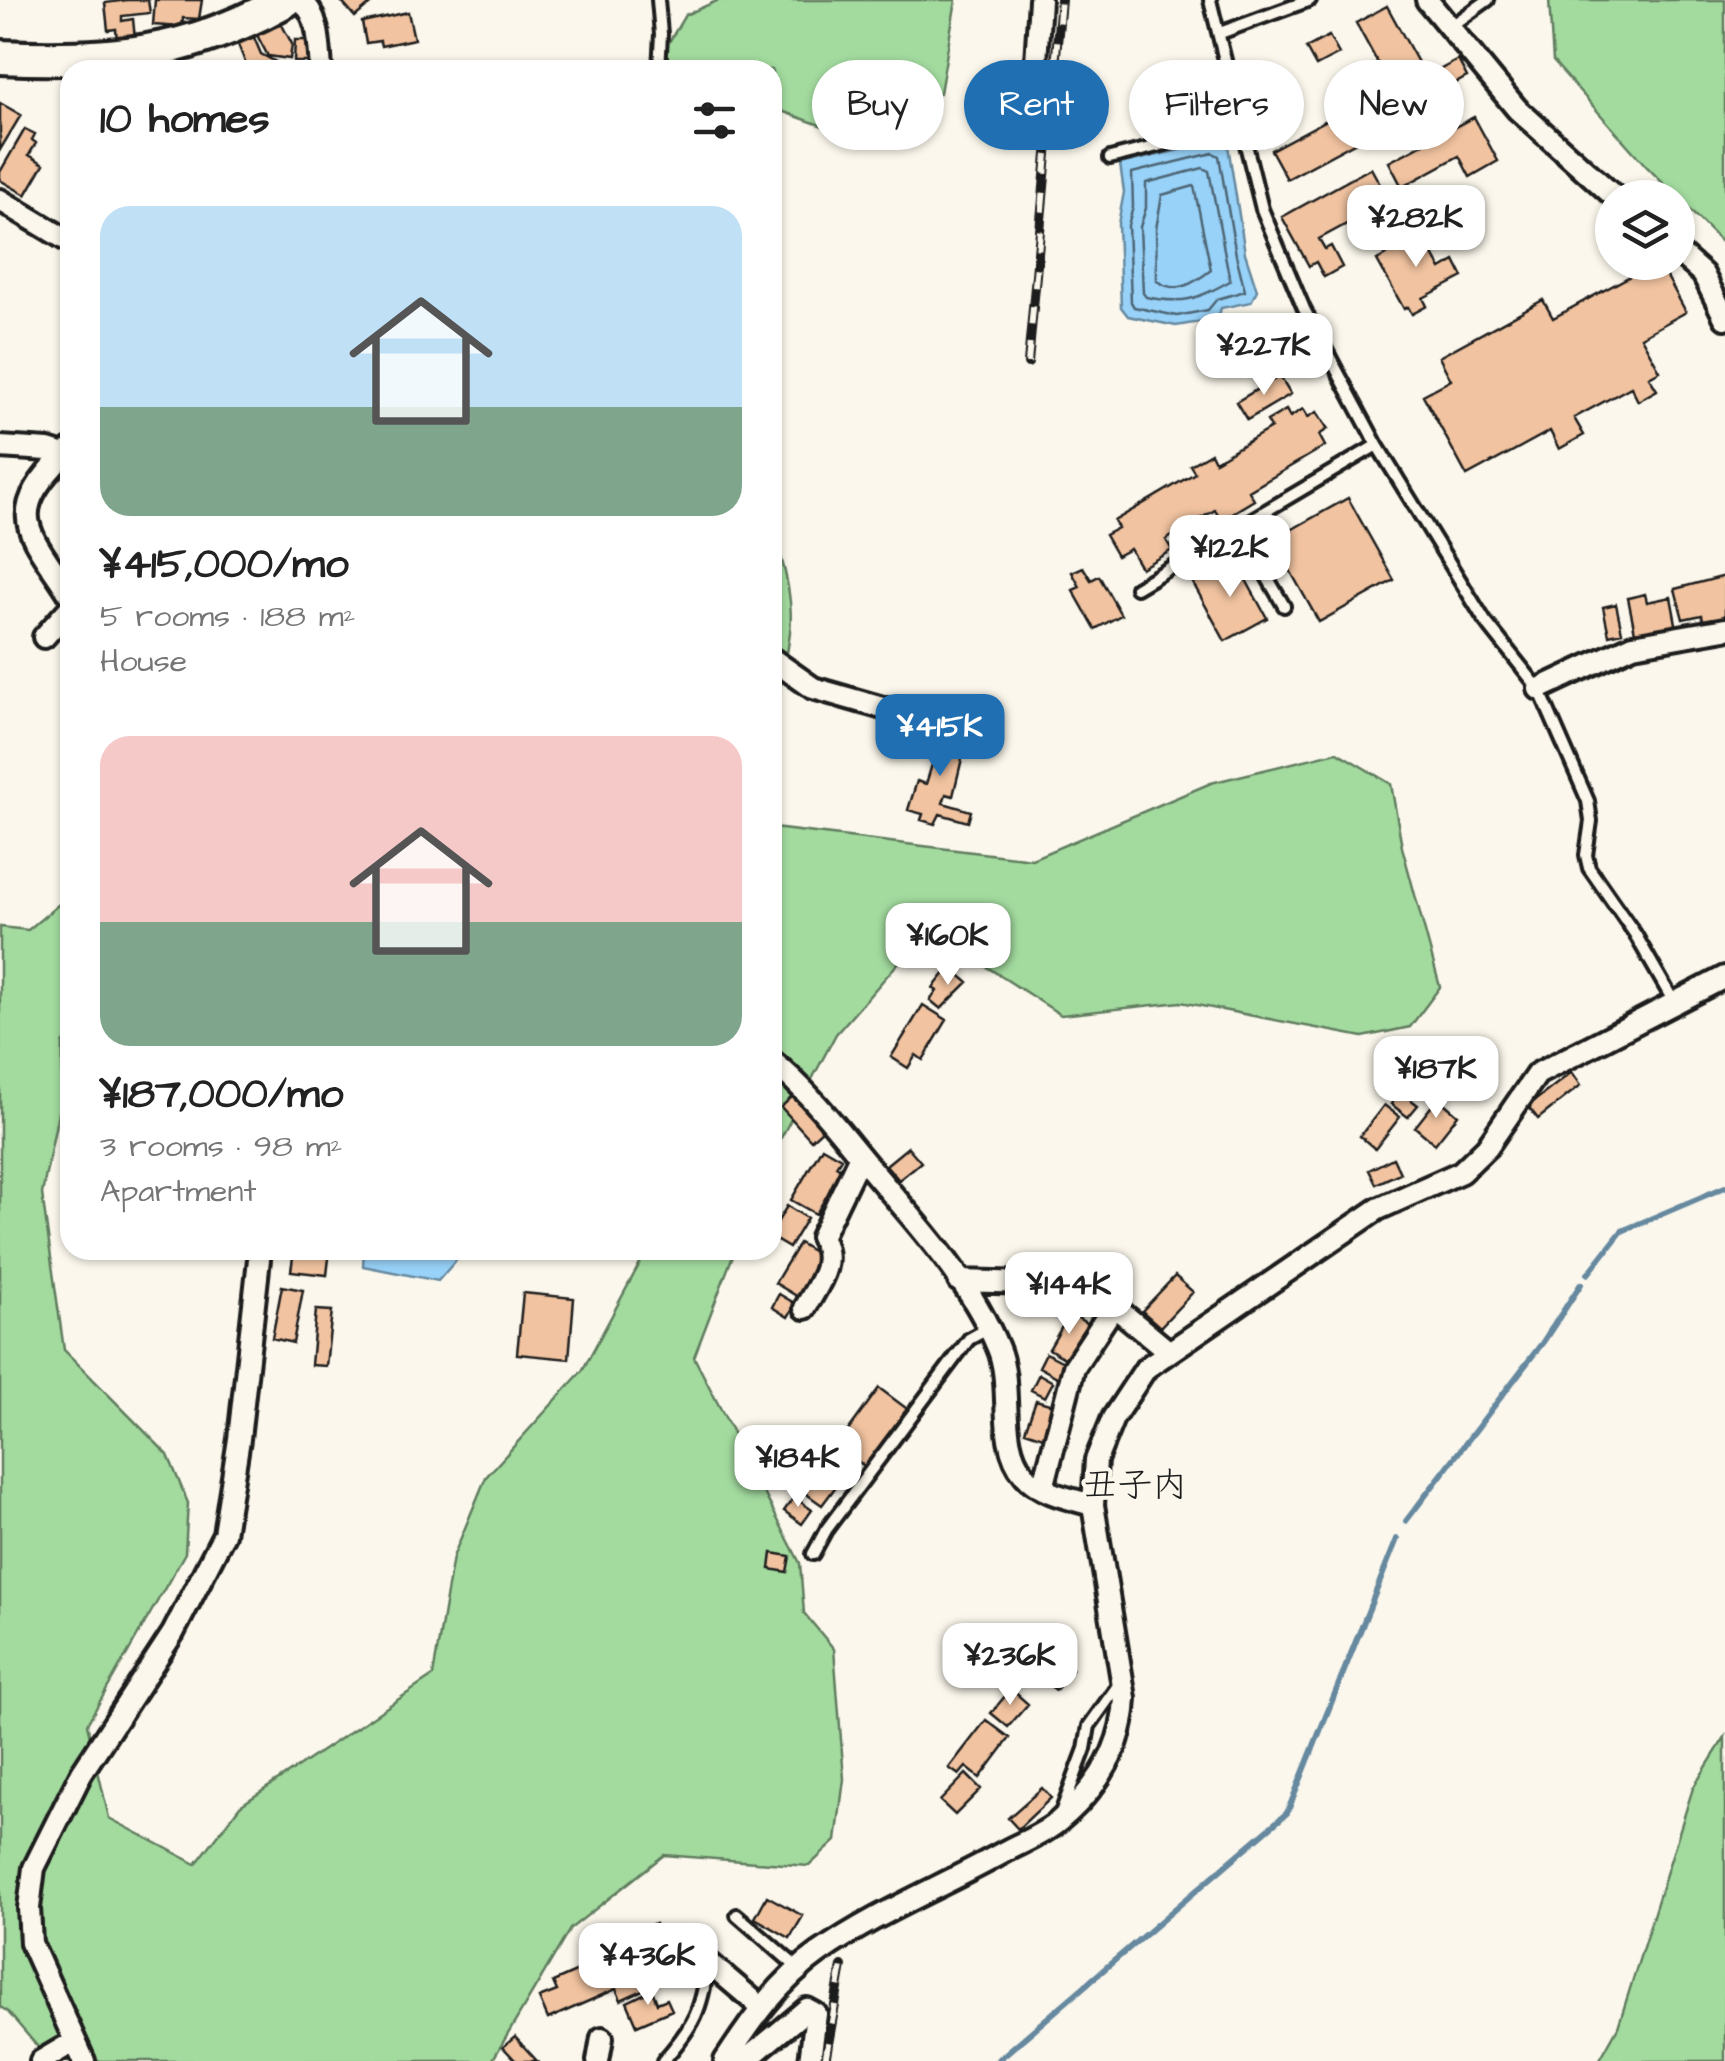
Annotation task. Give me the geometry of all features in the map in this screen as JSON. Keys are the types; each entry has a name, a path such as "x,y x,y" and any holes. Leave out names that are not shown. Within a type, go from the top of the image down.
{"main road":[{"path":"0,58 96,58 166,48 217,34 286,0"}],"street":[{"path":"300,0 310,8 320,60"},
{"path":"1036,60 1040,0"},
{"path":"1427,0 1517,108 1596,180"},
{"path":"0,200 60,236"},
{"path":"1695,266 1704,274 1725,318"},
{"path":"0,447 60,451"},
{"path":"60,459 38,481 26,514 29,529 60,578"},
{"path":"44,637 60,619"},
{"path":"1539,689 1633,645 1725,629"},
{"path":"782,666 813,688 970,733"},
{"path":"724,2061 760,2007 815,1955 854,1930 1057,1823 1087,1793 1113,1757 1124,1723 1122,1680 1093,1505 1096,1460 1113,1418 1146,1368 1378,1209 1461,1172 1487,1147 1537,1074 1725,977"},
{"path":"782,1069 799,1083 860,1156 978,1306 1000,1352 1013,1453 1023,1474 1043,1488 1093,1505"},
{"path":"806,1308 829,1263 821,1237 860,1156"},
{"path":"41,2061 79,2051 31,1942 28,1908 34,1868 82,1772 174,1633 224,1534 259,1260"},
{"path":"959,1281 1068,1284 1098,1293 1168,1352"},
{"path":"1043,1488 1074,1368 1114,1306"},
{"path":"688,1946 760,2007"},
{"path":"745,2061 808,2009 816,2014 810,2061"},
{"path":"598,2061 602,2038"}],"lane":[{"path":"658,0 660,60"},
{"path":"1210,0 1226,60"},
{"path":"1220,33 1310,0"},
{"path":"1449,28 1488,0"},
{"path":"1110,158 1142,150"},
{"path":"1247,150 1262,209 1304,309 1377,444 1485,621 1539,689 1588,800 1589,868 1635,934 1675,1004"},
{"path":"1136,588 1377,444"},
{"path":"1238,528 1284,606"},
{"path":"813,1554 826,1530 969,1339 989,1328"},
{"path":"1057,1823 1085,1750 1089,1726 1122,1680"},
{"path":"737,1914 800,1970"},
{"path":"663,2061 692,2028 700,2012 709,1962"}],"green space":[{"path":"719,0 956,0 944,70 944,60 812,60 812,122 782,111 782,60 668,60 666,47 685,15"},
{"path":"1549,0 1725,0 1725,246 1695,216 1695,180 1660,180 1553,61"},
{"path":"782,562 791,619 782,678"},
{"path":"1337,752 1391,784 1402,847 1440,987 1410,1027 1363,1037 1181,1002 1061,1015 928,929 836,1034 782,1136 782,829 1032,859 1211,783"},
{"path":"60,903 60,1103 42,1194 64,1350 168,1455 188,1503 185,1553 87,1724 109,1818 196,1864 240,1806 433,1676 453,1557 486,1477 582,1371 642,1260 731,1260 694,1357 800,1563 804,1613 834,1649 844,1779 836,1841 809,1866 664,1855 570,1929 492,2061 50,2061 0,2007 0,927 28,930"},
{"path":"1725,1737 1725,2061 1599,2061 1618,2027 1693,1788"}],"water":[{"path":"1180,150 1229,150 1245,253 1257,290 1251,302 1221,308 1218,319 1176,326 1128,316 1121,307 1118,224 1124,192 1120,164"},
{"path":"363,1260 456,1260 438,1281 363,1266"}],"building":[{"path":"148,0 150,13 122,16 122,21 133,19 135,39 117,41 116,29 108,30 105,3"},
{"path":"155,0 202,0 199,19 183,18 182,27 153,25"},
{"path":"340,0 375,0 355,17"},
{"path":"1387,6 1417,60 1376,60 1356,23"},
{"path":"408,12 414,39 381,46 380,41 366,43 362,22"},
{"path":"281,23 292,44 290,59 268,56 257,35"},
{"path":"253,35 261,54 272,60 244,60 237,42"},
{"path":"1329,36 1339,54 1316,66 1306,48"},
{"path":"295,40 309,40 308,60 294,60"},
{"path":"0,103 21,115 0,150"},
{"path":"1474,117 1498,161 1470,177 1459,156 1402,187 1389,162 1412,150 1464,150 1464,122"},
{"path":"1324,122 1324,150 1341,150 1287,179 1271,150 1304,150 1304,132"},
{"path":"25,129 35,134 32,140 36,143 29,155 44,164 26,195 0,180 0,172"},
{"path":"1371,168 1389,201 1319,239 1325,249 1331,246 1342,267 1324,277 1316,262 1309,266 1282,217"},
{"path":"1418,226 1441,269 1455,261 1463,277 1423,298 1427,306 1412,314 1408,307 1404,309 1377,260 1395,250 1390,241"},
{"path":"1623,280 1669,280 1686,312 1641,337 1660,371 1649,377 1657,390 1638,401 1631,387 1574,418 1584,435 1559,449 1550,431 1467,476 1423,395 1451,380 1439,357 1543,300 1553,318"},
{"path":"1280,376 1291,394 1247,420 1236,402"},
{"path":"1303,409 1308,417 1317,412 1328,429 1319,435 1325,446 1249,491 1254,500 1221,520 1215,510 1166,540 1172,550 1141,568 1130,549 1117,556 1105,535 1118,528 1114,521 1195,473 1190,465 1211,453 1215,461 1271,428 1267,421 1286,410 1290,417"},
{"path":"1348,498 1394,580 1319,622 1273,540"},
{"path":"1235,560 1267,618 1225,641 1193,583"},
{"path":"1083,567 1091,580 1099,576 1121,615 1095,629 1073,590 1080,587 1072,572"},
{"path":"1725,576 1725,618 1704,624 1702,615 1683,619 1675,589"},
{"path":"1645,594 1647,602 1671,597 1677,629 1636,637 1628,598"},
{"path":"1616,604 1622,632 1609,635 1603,607"},
{"path":"927,731 966,742 953,796 946,794 943,803 971,811 968,822 940,814 935,824 921,820 923,814 908,810 917,781 926,784 934,758 920,754"},
{"path":"950,967 968,982 941,1009 930,1000 937,991 933,988"},
{"path":"923,1005 947,1020 923,1060 916,1055 908,1068 891,1057"},
{"path":"1572,1072 1581,1085 1538,1119 1528,1106"},
{"path":"1401,1092 1418,1105 1408,1117 1391,1104"},
{"path":"793,1096 823,1129 811,1140 782,1106"},
{"path":"1438,1098 1458,1115 1435,1144 1415,1127"},
{"path":"1384,1105 1400,1117 1375,1149 1360,1136"},
{"path":"822,1147 841,1158 836,1166 842,1170 816,1214 791,1200"},
{"path":"908,1147 921,1162 899,1180 886,1165"},
{"path":"1393,1158 1400,1173 1376,1184 1369,1170"},
{"path":"787,1206 807,1218 789,1248 782,1244 782,1214"},
{"path":"799,1243 824,1258 800,1298 775,1283"},
{"path":"293,1260 329,1260 327,1275 291,1271"},
{"path":"1175,1276 1193,1292 1160,1327 1142,1311"},
{"path":"282,1286 303,1290 293,1343 272,1338"},
{"path":"523,1293 574,1298 569,1359 517,1354"},
{"path":"779,1294 796,1304 788,1317 772,1307"},
{"path":"316,1310 332,1311 326,1366 311,1365"},
{"path":"1070,1313 1089,1325 1068,1360 1049,1349"},
{"path":"1046,1353 1067,1364 1059,1378 1039,1367"},
{"path":"1039,1374 1053,1382 1045,1397 1031,1390"},
{"path":"879,1388 910,1411 867,1468 837,1446"},
{"path":"1036,1400 1056,1406 1046,1438 1025,1431"},
{"path":"816,1449 823,1455 826,1451 849,1469 822,1505 798,1488 812,1469 805,1464"},
{"path":"794,1497 812,1510 802,1524 784,1511"},
{"path":"772,1553 790,1556 787,1572 770,1569"},
{"path":"1053,1655 1072,1669 1056,1690 1037,1677"},
{"path":"1011,1689 1028,1704 1008,1727 991,1713"},
{"path":"986,1720 1010,1738 980,1778 966,1767 959,1775 949,1768"},
{"path":"966,1774 981,1789 955,1815 940,1801"},
{"path":"1042,1788 1051,1798 1018,1829 1008,1818"},
{"path":"767,1896 803,1916 790,1938 755,1918"},
{"path":"655,1924 673,1964 655,1972 660,1982 621,2000 616,1989 548,2019 539,1998 557,1991 553,1982 601,1961 599,1956 627,1943 624,1938"},
{"path":"652,1990 657,2003 667,1999 672,2010 637,2025 627,2002"},
{"path":"515,2037 537,2061 516,2061 503,2047"}],"waterway":[{"path":"1588,1274 1622,1231 1725,1187"},
{"path":"1406,1521 1543,1342 1581,1284"},
{"path":"997,2061 1287,1813 1397,1539"}],"railway":[{"path":"1028,363 1061,0"},
{"path":"825,2061 842,1966"}],"district":[{"name":"丑子内","path":"1135,1484"}]}
